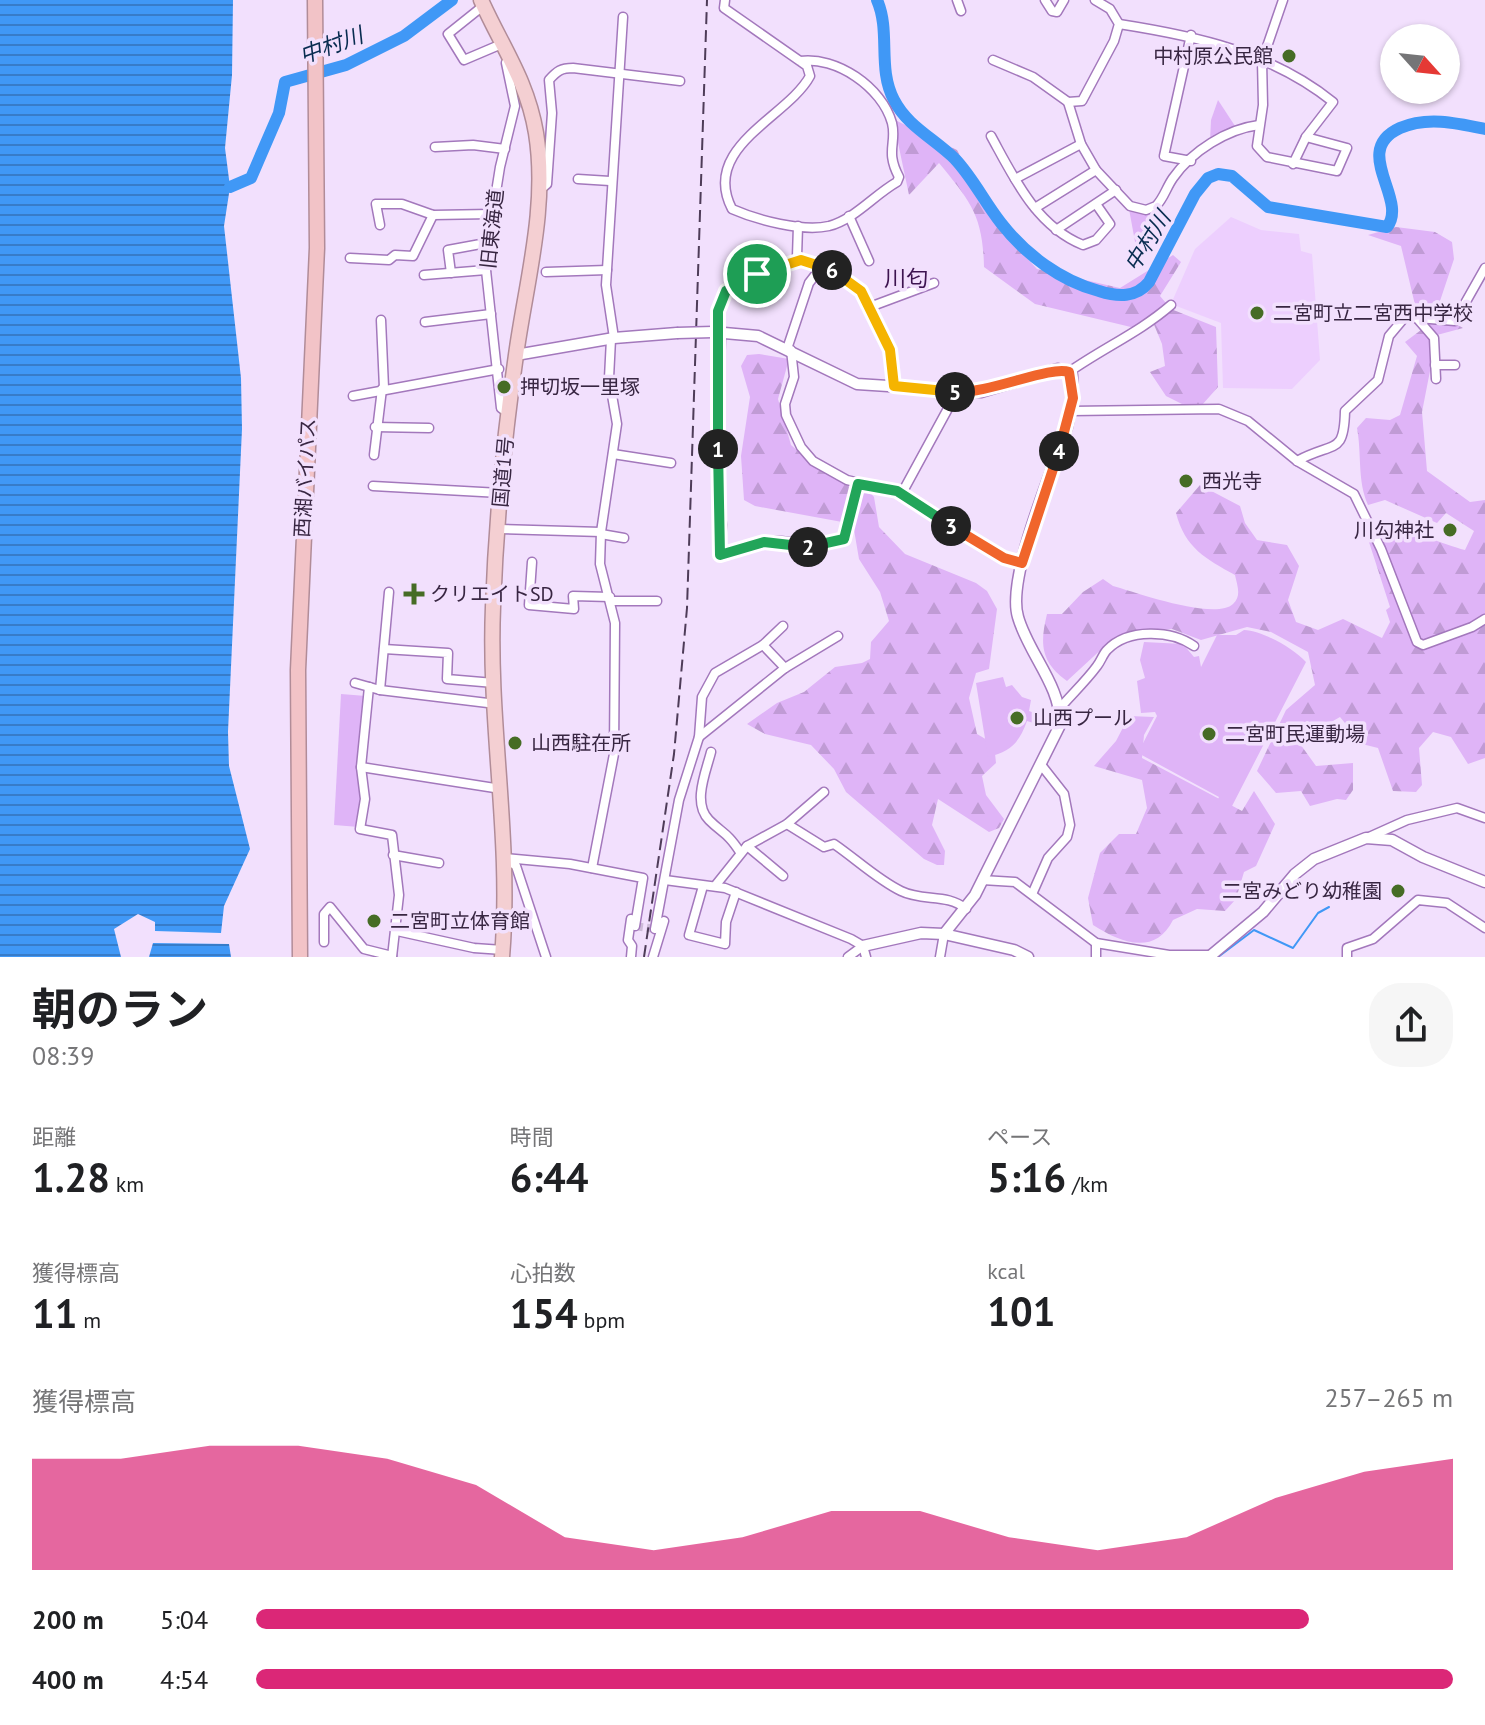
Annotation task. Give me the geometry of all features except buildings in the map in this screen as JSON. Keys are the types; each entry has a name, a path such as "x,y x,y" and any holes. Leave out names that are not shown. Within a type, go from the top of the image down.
{"highway":[{"name":"西湘バイパス","path":"291,957 289,664 310,211 307,0"},
{"name":"西湘バイパス","path":"300,957 298,670 318,235 315,0"},
{"name":"国道1号","path":"483,2 505,43 532,115 540,190 500,493 493,611 506,858 502,953"}],"street":[{"path":"725,0 724,8 800,61 810,76 742,139 727,185 732,209 798,226 828,226 849,216 897,182 899,177 890,154 893,130 890,118 870,86 834,66 811,60 800,61"},
{"path":"957,0 961,11"},
{"path":"1045,0 1052,11 1057,12 1064,0"},
{"path":"1068,102 1082,101 1088,93 1119,24 1111,4 1095,0"},
{"path":"1283,0 1262,61 1263,105 1257,146 1267,157 1337,171 1347,148 1306,137"},
{"path":"483,2 448,34 464,60 505,43"},
{"path":"592,868 614,754 616,654 610,599 600,564 601,533 617,424 609,378 613,338 607,270 610,181 623,17"},
{"path":"1119,24 1191,35 1292,71 1333,102 1306,137 1293,164"},
{"path":"1191,35 1164,156 1191,161"},
{"name":"旧東海道","path":"505,43 505,60 515,106 491,214 486,243 486,270 499,366 501,408 509,413"},
{"path":"993,60 1033,77 1068,102 1081,144 1096,170 1138,210 1156,206 1172,179 1235,128 1259,125"},
{"path":"540,190 547,184 552,113 549,80 562,68 680,81"},
{"path":"991,136 1035,208 1056,230 1083,245 1096,240 1110,224 1096,204"},
{"path":"1015,179 1081,144"},
{"path":"435,147 473,145 505,149"},
{"path":"1035,208 1096,170"},
{"path":"578,179 610,181"},
{"path":"1056,230 1116,190"},
{"path":"380,225 376,204 402,204 433,215 491,214"},
{"path":"350,258 389,260 395,255 413,256 433,215"},
{"path":"849,216 869,261"},
{"path":"798,226 797,257 801,260"},
{"path":"451,273 448,250 486,243"},
{"path":"858,484 844,539 816,548 764,542 720,555 722,525 717,482 717,332 718,311 726,291 757,274 801,260 823,265 861,291 890,350 894,386"},
{"path":"823,265 809,283 789,350 794,377 785,404 786,415 801,447 813,461 858,484 902,493 1004,558 1022,563"},
{"path":"424,275 486,270"},
{"path":"546,272 607,270"},
{"path":"1297,461 1342,441 1345,411 1375,385 1389,336 1405,317 1415,315 1455,321 1485,270"},
{"path":"867,308 934,283"},
{"path":"353,396 499,366 516,358 613,338 717,332 758,336 842,380 857,384 957,392 994,389 1058,369 1069,372 1111,344 1132,336 1171,305"},
{"path":"425,322 491,314"},
{"path":"1415,315 1434,338 1436,379"},
{"path":"374,455 375,427 383,389 381,320"},
{"path":"1435,365 1455,365"},
{"path":"940,957 944,934 966,909 1058,735 1060,708 1016,613 1014,597 1071,411 1073,381 1069,372"},
{"path":"902,493 957,392"},
{"path":"1071,411 1219,409 1248,421 1297,461 1357,498 1381,549 1417,642 1423,645 1485,619"},
{"path":"375,427 429,428"},
{"path":"613,454 671,463"},
{"path":"373,486 500,493"},
{"path":"498,529 601,533 624,538"},
{"path":"532,562 529,605 574,609 573,596 657,601"},
{"path":"380,690 389,592"},
{"path":"655,929 685,772 699,737 702,697 708,682 715,673 763,645 783,626"},
{"path":"1060,708 1108,649 1117,644 1141,635 1165,633 1194,646"},
{"path":"699,737 785,668 838,636"},
{"path":"763,645 785,668"},
{"path":"384,649 448,653 447,679 495,683"},
{"path":"355,683 380,690 496,704"},
{"path":"324,942 324,914 330,907 364,949 392,957 397,931 399,895 392,835 360,829 365,799 361,767 369,687"},
{"path":"711,752 701,810 710,822 783,876"},
{"path":"1033,892 1048,858 1067,837 1070,825 1064,794 1042,766"},
{"path":"361,767 501,789"},
{"path":"715,886 744,849 787,824 824,792"},
{"path":"982,880 1015,882 1033,892 1096,943 1169,955 1210,956 1263,912 1295,874 1314,859 1407,820 1457,808 1485,818"},
{"path":"787,824 824,847 834,844 900,891 921,898 954,900 966,909"},
{"path":"1366,838 1392,840 1423,857 1485,882"},
{"path":"393,855 439,863"},
{"path":"506,858 592,868 641,878"},
{"path":"506,858 516,866 546,957"},
{"path":"635,926 641,878"},
{"path":"631,957 632,946 628,940 641,878"},
{"path":"665,880 715,886 736,892 864,951"},
{"path":"703,886 689,935 725,944 726,922 736,892"},
{"path":"1347,957 1347,948 1373,939 1418,900 1447,903 1485,928"},
{"path":"653,957 665,912"},
{"path":"397,931 502,953"},
{"path":"848,957 921,933 944,934 1014,950 1028,957"},
{"path":"1096,943 1096,957"}],"shaded area":[{"name":"二宮町立二宮西中学校","path":"1231,217 1261,230 1299,234 1301,251 1312,254 1320,360 1292,389 1223,388 1221,323 1171,304 1195,249"}],"green space":[{"path":"1218,100 1235,126 1210,141 1211,120"},
{"path":"893,119 957,150 998,227 1037,269 1120,288 1173,255 1181,262 1160,296 1171,309 1216,327 1218,387 1202,405 1190,408 1166,396 1150,372 1165,366 1162,344 1150,315 1135,328 1035,304 984,267 981,234 973,210 939,163 909,195"},
{"path":"1160,208 1145,242 1136,247 1129,209 1147,214"},
{"path":"1396,227 1435,232 1452,242 1454,259 1436,313 1463,328 1437,335 1422,412 1427,471 1470,502 1485,500 1485,758 1468,764 1451,737 1433,732 1419,748 1422,785 1416,792 1393,791 1378,748 1362,744 1340,717 1298,741 1316,766 1353,763 1353,790 1346,800 1337,799 1310,806 1301,791 1276,793 1257,771 1286,710 1315,685 1308,652 1271,632 1247,627 1201,640 1172,629 1132,632 1106,645 1067,681 1047,659 1043,643 1045,624 1047,614 1062,614 1083,592 1103,579 1113,586 1193,607 1224,608 1233,604 1238,594 1235,575 1206,558 1191,544 1176,513 1200,485 1240,506 1245,523 1257,540 1287,545 1299,566 1288,600 1296,622 1318,630 1343,619 1382,638 1390,622 1386,610 1390,607 1368,539 1379,534 1403,532 1465,550 1474,531 1446,513 1437,523 1385,500 1368,505 1362,486 1357,428 1366,418 1390,420 1400,415 1417,356 1405,342 1421,330 1401,246 1368,235"},
{"path":"747,355 789,359 778,399 791,445 820,470 859,480 874,497 879,527 905,554 976,583 987,591 997,609 989,669 976,673 969,698 977,734 994,744 996,763 982,776 986,795 1004,819 999,828 989,832 938,799 932,825 945,851 944,865 924,859 846,792 834,769 811,745 765,734 747,724 777,703 804,692 835,667 870,659 871,642 889,621 880,592 859,559 853,524 755,506 744,500 741,456 750,397 741,366"},
{"name":"二宮町民運動場","path":"1244,630 1277,641 1306,662 1230,810 1216,803 1219,797 1138,753 1157,716 1155,712 1141,713 1137,681 1145,678 1140,660 1144,642 1183,644 1194,657 1199,656 1201,667 1217,635 1236,635"},
{"name":"山西プール","path":"1003,677 1006,687 1012,685 1022,697 1031,700 1029,711 1054,720 1053,729 1027,721 1013,745 988,757 976,683"},
{"path":"341,694 366,696 359,827 334,825"},
{"path":"1129,716 1154,717 1144,735 1142,758 1242,811 1254,791 1275,824 1256,866 1244,872 1236,899 1225,911 1197,909 1173,920 1157,938 1137,943 1115,937 1093,925 1088,898 1100,853 1119,834 1136,834 1147,808 1142,780 1094,766 1116,741"}],"water":[{"path":"0,0 233,0 232,75 225,148 230,187 224,226 241,378 242,429 228,732 229,766 250,849 224,906 221,933 155,931 155,922 138,914 114,929 121,957 0,957"},
{"path":"153,943 229,944 231,957 149,957"}],"waterway":[{"name":"中村川","path":"230,187 251,178 279,113 285,82 346,65 404,36 452,0"},
{"name":"中村川","path":"877,0 883,25 886,75 900,109 914,125 955,159 1001,223 1033,256 1071,281 1106,293 1132,293 1149,282 1195,194 1208,178 1218,174 1232,176 1268,207 1387,227 1392,216 1391,203 1380,162 1380,149 1386,138 1410,124 1431,121 1485,129"},
{"path":"1218,957 1254,930 1293,948 1318,913 1329,907"}],"tunnel":[{"path":"635,926 655,929"}],"railway":[{"path":"644,957 674,754 687,608 707,0"}],"place":[{"name":"中村原公民館","path":"1289,56"},
{"name":"二宮町立二宮西中学校","path":"1257,313"},
{"name":"押切坂一里塚","path":"504,387"},
{"name":"西光寺","path":"1186,481"},
{"name":"川勾神社","path":"1450,530"},
{"name":"クリエイトSD","path":"414,594"},
{"name":"山西プール","path":"1017,718"},
{"name":"二宮町民運動場","path":"1209,734"},
{"name":"山西駐在所","path":"515,743"},
{"name":"二宮みどり幼稚園","path":"1398,891"},
{"name":"二宮町立体育館","path":"374,921"}],"district":[{"name":"川匂","path":"906,278"}],"route":[{"path":"801,260 814,262 829,267 861,291 890,350 894,386 981,392 1058,369 1072,375 1073,398 1067,427 1022,563 1004,558 933,516 902,493 858,484 851,506 849,530 844,539 816,548 779,541 764,542 725,556 718,553 722,525 717,482 721,332 717,332 718,311 726,291 757,274 801,260"}]}
